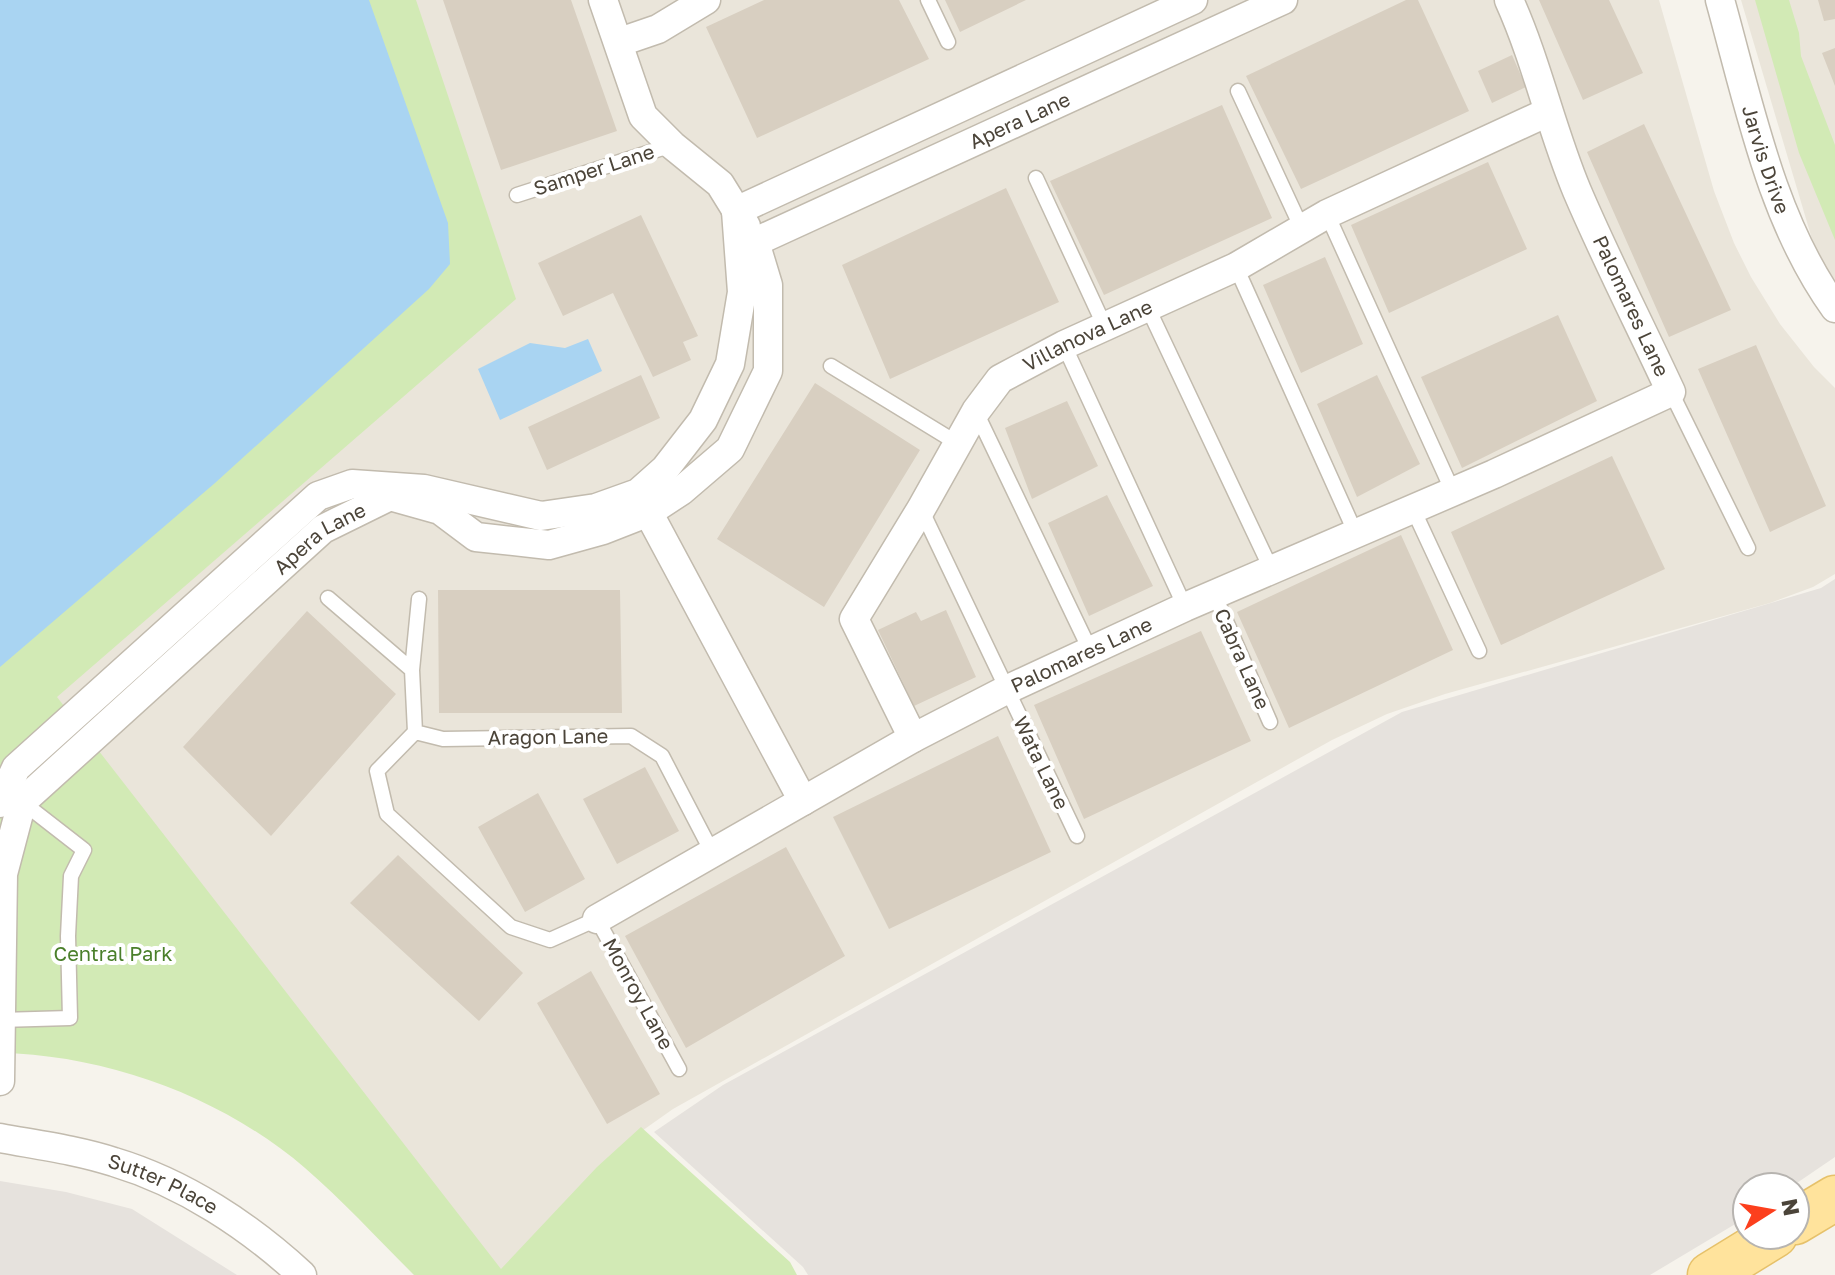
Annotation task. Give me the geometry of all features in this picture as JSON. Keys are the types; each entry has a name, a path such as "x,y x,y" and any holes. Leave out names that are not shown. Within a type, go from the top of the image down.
{"main road":[{"path":"1811,1212 1835,1198"},
{"path":"1710,1275 1749,1251"}],"street":[{"path":"603,0 643,116 672,145 720,184 736,211"},
{"path":"620,42 658,29 706,0"},
{"name":"Apera Lane","path":"736,211 1193,0"},
{"name":"Apera Lane","path":"755,242 1283,0"},
{"name":"Palomares Lane","path":"597,919 913,738 1006,690 1185,607 1453,492 1671,392 1577,190 1548,112 1527,39 1509,0"},
{"name":"Jarvis Drive","path":"1720,0 1759,141 1795,241 1815,280 1835,308"},
{"name":"Villanova Lane","path":"913,738 854,619 976,411 1000,379 1064,345 1236,267 1303,231 1327,214 1548,112"},
{"name":"Apera Lane","path":"0,1081 3,874 9,799 16,768 318,496 352,484 424,489 541,516 643,502 681,491 730,449 768,371 768,285 755,242 736,211"},
{"name":"Apera Lane","path":"643,502 703,420 730,364 742,292 736,211"},
{"path":"643,502 803,801"},
{"name":"Sutter Place","path":"0,1138 116,1162 188,1191 275,1250 302,1275"}],"lane":[{"path":"928,0 948,42"},
{"path":"1238,91 1303,231"},
{"name":"Samper Lane","path":"517,195 672,145"},
{"path":"1036,178 1105,327"},
{"path":"1327,214 1453,492"},
{"path":"1236,267 1356,534"},
{"path":"1148,308 1272,571"},
{"path":"1064,345 1185,607"},
{"path":"831,366 957,443"},
{"path":"1671,392 1748,548"},
{"path":"976,411 1090,650"},
{"name":"Wata Lane","path":"921,509 1077,836"},
{"path":"1413,509 1479,651"},
{"name":"Cabra Lane","path":"1215,596 1270,722"},
{"path":"328,598 412,670"},
{"path":"419,599 412,670 415,732 377,771 387,814 511,927 550,940 597,919"},
{"name":"Aragon Lane","path":"415,732 443,739 631,736 662,756 713,854"},
{"path":"0,1020 70,1018 68,936 71,876 84,850 9,799"},
{"name":"Monroy Lane","path":"597,919 679,1069"}],"shaded area":[{"path":"400,0 1659,0 1714,191 1734,243 1780,324 1835,388 1835,574 1813,587 1770,603 1445,694 1387,714 1332,740 673,1109 639,1133 500,1275 50,697"},
{"path":"1741,0 1835,0 1835,287 1823,276"},
{"path":"1835,579 1835,1157 1811,1173 1731,1171 1731,1227 1650,1275 808,1275 803,1267 654,1132 723,1085 1402,712 1821,588"},
{"path":"0,1181 66,1192 132,1209 237,1275 0,1275"}],"green space":[{"name":"Central Park","path":"0,0 416,0 516,299 57,697 501,1269 597,1167 641,1127 790,1262 797,1275 414,1275 305,1168 238,1120 162,1085 122,1072 82,1062 0,1053"},
{"path":"1755,0 1789,0 1799,33 1801,56 1835,145 1835,240 1799,153"}],"water":[{"path":"0,0 369,0 448,223 450,264 429,289 215,483 0,667"},
{"path":"588,339 602,371 500,420 478,369 530,343 565,348"}],"building":[{"path":"443,0 571,0 617,131 501,170"},
{"path":"764,0 899,0 929,59 757,138 706,27"},
{"path":"945,0 1026,0 960,32"},
{"path":"1406,0 1418,0 1469,111 1301,189 1246,76"},
{"path":"1539,0 1609,0 1643,73 1583,100"},
{"path":"1818,0 1835,0 1835,19 1824,21"},
{"path":"1835,48 1835,86 1822,53"},
{"path":"1512,55 1526,87 1492,103 1478,71"},
{"path":"1222,105 1272,218 1104,295 1050,181"},
{"path":"1644,124 1731,310 1669,337 1587,152"},
{"path":"1488,162 1527,249 1389,313 1351,225"},
{"path":"1006,188 1059,302 890,379 842,265"},
{"path":"641,215 698,336 683,342 691,360 653,377 613,293 563,316 538,263"},
{"path":"1325,257 1363,344 1301,373 1263,285"},
{"path":"1558,315 1597,401 1462,468 1421,377"},
{"path":"1756,345 1826,506 1770,532 1698,369"},
{"path":"641,375 660,418 547,470 528,427"},
{"path":"1377,375 1420,464 1357,497 1317,404"},
{"path":"815,383 920,450 824,607 717,539"},
{"path":"1067,401 1098,466 1032,499 1005,428"},
{"path":"1612,456 1665,569 1501,645 1451,532"},
{"path":"1107,495 1153,586 1089,616 1048,523"},
{"path":"1401,535 1453,650 1289,728 1237,612"},
{"path":"438,590 620,590 622,713 439,713"},
{"path":"946,610 976,677 914,706 878,630 916,612 921,621"},
{"path":"307,611 396,694 271,836 183,747"},
{"path":"1201,631 1251,741 1084,819 1034,705"},
{"path":"998,736 1051,852 889,929 833,817"},
{"path":"645,767 679,831 617,864 583,799"},
{"path":"538,793 585,879 525,912 478,827"},
{"path":"786,847 845,956 686,1048 625,936"},
{"path":"398,855 523,973 479,1021 350,903"},
{"path":"591,971 660,1094 607,1124 537,1003"}]}
